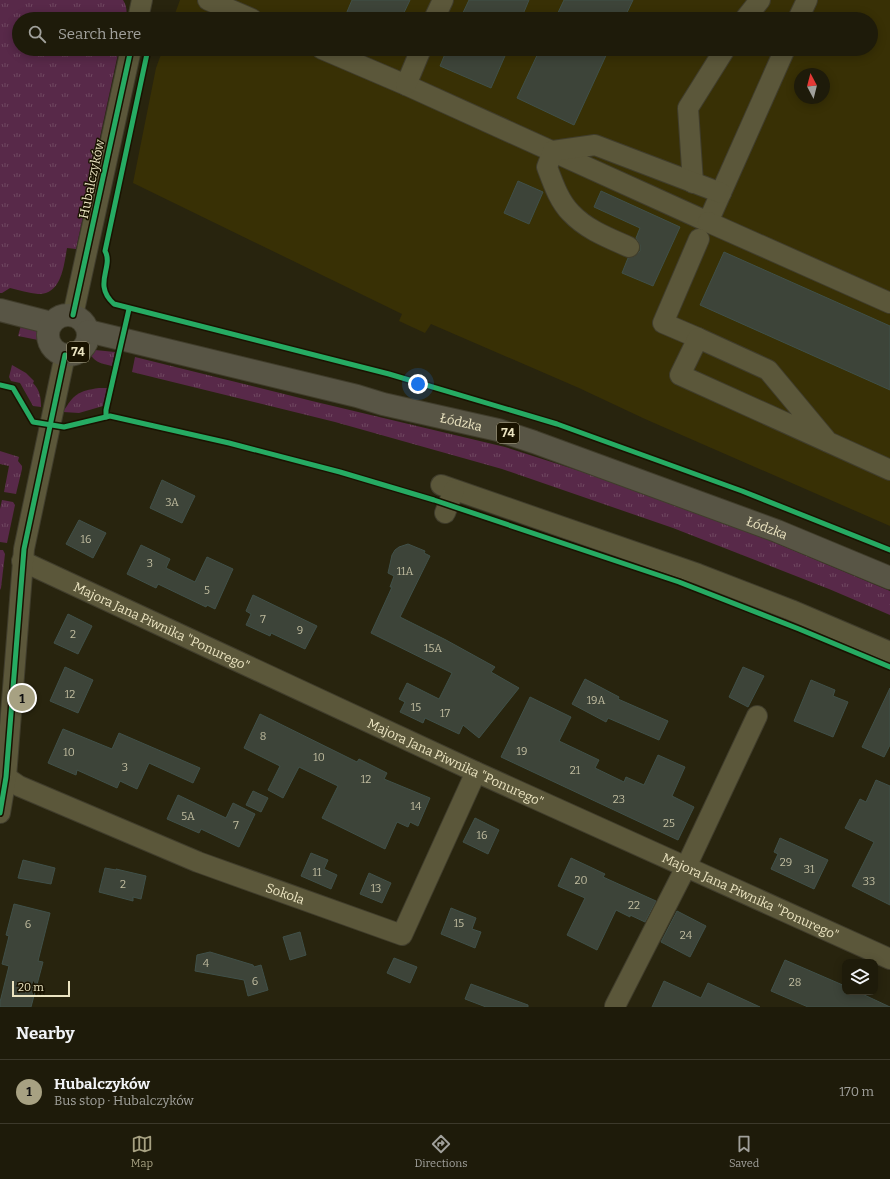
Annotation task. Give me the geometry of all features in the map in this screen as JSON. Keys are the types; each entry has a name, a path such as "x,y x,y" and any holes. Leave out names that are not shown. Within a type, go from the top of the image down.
{"main road":[{"path":"0,310 51,323 57,317 65,314 73,315"},
{"name":"74","path":"51,323 47,333 49,343 55,351 65,355 75,354 83,349 88,340 88,330 83,321 73,315"},
{"name":"Łódzka","path":"88,330 357,396 382,404 498,430 567,453 777,531 890,578"}],"street":[{"path":"139,12 142,0"},
{"path":"208,0 236,12"},
{"path":"437,12 442,0"},
{"path":"751,12 760,0"},
{"path":"801,12 806,0"},
{"name":"Hubalczyków","path":"73,315 130,56"},
{"path":"338,56 553,151 704,230 890,303"},
{"path":"406,85 419,56"},
{"path":"693,183 688,108 721,56"},
{"path":"782,56 663,323 768,370 828,442"},
{"path":"553,151 595,145 721,193"},
{"path":"553,151 547,167 554,187 562,202 571,213 594,231 629,247"},
{"path":"698,338 680,375 890,470"},
{"path":"0,813 6,776 22,561 65,355"},
{"path":"445,513 448,487 698,574 791,610 890,652"},
{"name":"Majora Jana Piwnika \"Ponurego\"","path":"22,561 476,772 890,959"},
{"path":"615,1006 686,866 757,716"},
{"name":"Sokola","path":"6,776 19,786 198,862 402,935 476,772"}],"shaded area":[{"path":"180,0 890,0 890,526 431,324 425,333 399,321 402,314 133,183 156,68 160,56 878,56 878,12 176,12"}],"green space":[{"path":"0,0 123,0 127,12 12,12 12,56 117,56 76,249 67,248 63,270 57,284 46,293 35,294 10,288 0,293"},
{"path":"22,322 45,331 42,339 38,340 18,336"},
{"path":"95,350 115,352 112,366 95,360 91,355"},
{"path":"135,357 505,447 589,474 754,534 890,591 890,615 829,589 673,528 502,469 335,422 132,372"},
{"path":"12,365 26,373 34,381 33,383 40,394 41,407 33,406 20,383 11,381 9,377"},
{"path":"107,388 103,406 79,413 63,412 70,401 77,394 86,390"},
{"path":"0,451 19,457 18,461 22,466 22,469 16,494 4,492 9,466 0,464"},
{"path":"2,500 13,502 15,505 7,543 0,542 0,509"},
{"path":"0,550 3,550 5,554 0,590"}],"building":[{"path":"352,0 410,0 404,12 347,12"},
{"path":"469,0 529,0 524,12 463,12"},
{"path":"564,0 633,0 627,12 558,12"},
{"path":"444,56 505,56 491,88 440,66"},
{"path":"537,56 606,56 574,125 517,98"},
{"path":"518,181 543,192 529,224 504,213"},
{"path":"601,191 680,227 653,286 622,273 628,258 635,256 640,251 640,245 636,238 640,228 594,207"},
{"path":"724,252 890,326 890,390 700,305"},
{"path":"162,480 195,496 182,523 150,508"},
{"path":"79,520 106,533 93,558 66,544"},
{"path":"408,544 425,551 424,553 430,556 400,617 495,667 491,672 519,688 479,738 463,725 459,734 425,718 423,723 400,712 405,702 399,699 407,683 439,699 452,673 371,633 392,587 390,587 394,576 388,573 392,555 399,547"},
{"path":"141,545 170,559 166,568 195,582 207,557 233,569 215,609 207,605 206,607 158,584 156,588 127,574"},
{"path":"253,595 317,626 305,649 271,633 270,636 246,625 251,614 246,611"},
{"path":"68,614 92,626 78,654 54,643"},
{"path":"65,667 93,680 78,713 50,701"},
{"path":"743,667 764,676 748,707 729,697"},
{"path":"585,679 619,697 618,699 668,721 659,740 608,718 606,722 572,704"},
{"path":"811,680 835,690 833,696 848,702 833,737 794,721"},
{"path":"890,688 890,745 884,757 862,747"},
{"path":"530,697 571,717 559,741 599,760 595,768 624,782 626,777 644,785 658,755 685,767 672,796 694,807 678,840 501,757"},
{"path":"260,714 357,762 359,759 387,773 384,779 430,798 418,826 410,822 408,827 397,822 385,849 322,818 338,786 299,767 283,798 268,790 280,766 244,748"},
{"path":"63,729 112,749 119,733 200,768 193,783 149,763 137,789 120,781 117,788 77,770 76,775 48,763"},
{"path":"876,780 890,786 890,905 852,886 874,842 845,828 860,799 866,802"},
{"path":"253,791 268,798 261,812 246,805"},
{"path":"178,795 226,818 233,803 255,814 239,847 201,829 199,833 167,819"},
{"path":"475,818 499,830 488,854 463,842"},
{"path":"780,838 828,860 814,889 771,869 778,854 774,852"},
{"path":"311,853 328,860 324,869 337,875 331,889 301,876"},
{"path":"571,858 605,874 603,877 656,901 645,922 616,910 597,950 567,935 585,898 558,886"},
{"path":"23,860 55,868 51,884 18,878"},
{"path":"105,868 146,876 141,899 133,897 133,901 99,892"},
{"path":"369,873 391,883 382,903 360,894"},
{"path":"14,904 50,913 38,961 43,962 31,1007 0,1007 9,966 2,964 9,936 6,935"},
{"path":"451,908 476,918 472,929 481,932 475,948 441,934"},
{"path":"677,911 706,926 690,957 661,942"},
{"path":"300,932 306,955 290,960 283,937"},
{"path":"210,952 253,965 254,967 261,965 268,990 248,996 244,980 195,971 197,955"},
{"path":"394,958 417,967 410,983 387,973"},
{"path":"785,960 842,985 842,995 864,995 890,1007 808,1007 771,991"},
{"path":"664,981 701,998 708,983 760,1007 652,1007"},
{"path":"471,984 528,1005 528,1007 486,1007 465,999"}],"cycle path":[{"path":"73,315 129,56"},
{"path":"147,56 105,251 107,257 104,283 105,290 108,297 114,304 389,374 557,424 742,491 890,550"},
{"path":"106,417 106,410 129,309"},
{"path":"0,813 6,777 24,549 65,355"},
{"path":"0,385 13,388 33,422 64,427 110,416 229,443 340,472 434,500 679,582 799,629 890,667"}],"place":[{"name":"Hubalczyków","path":"22,698"}]}
